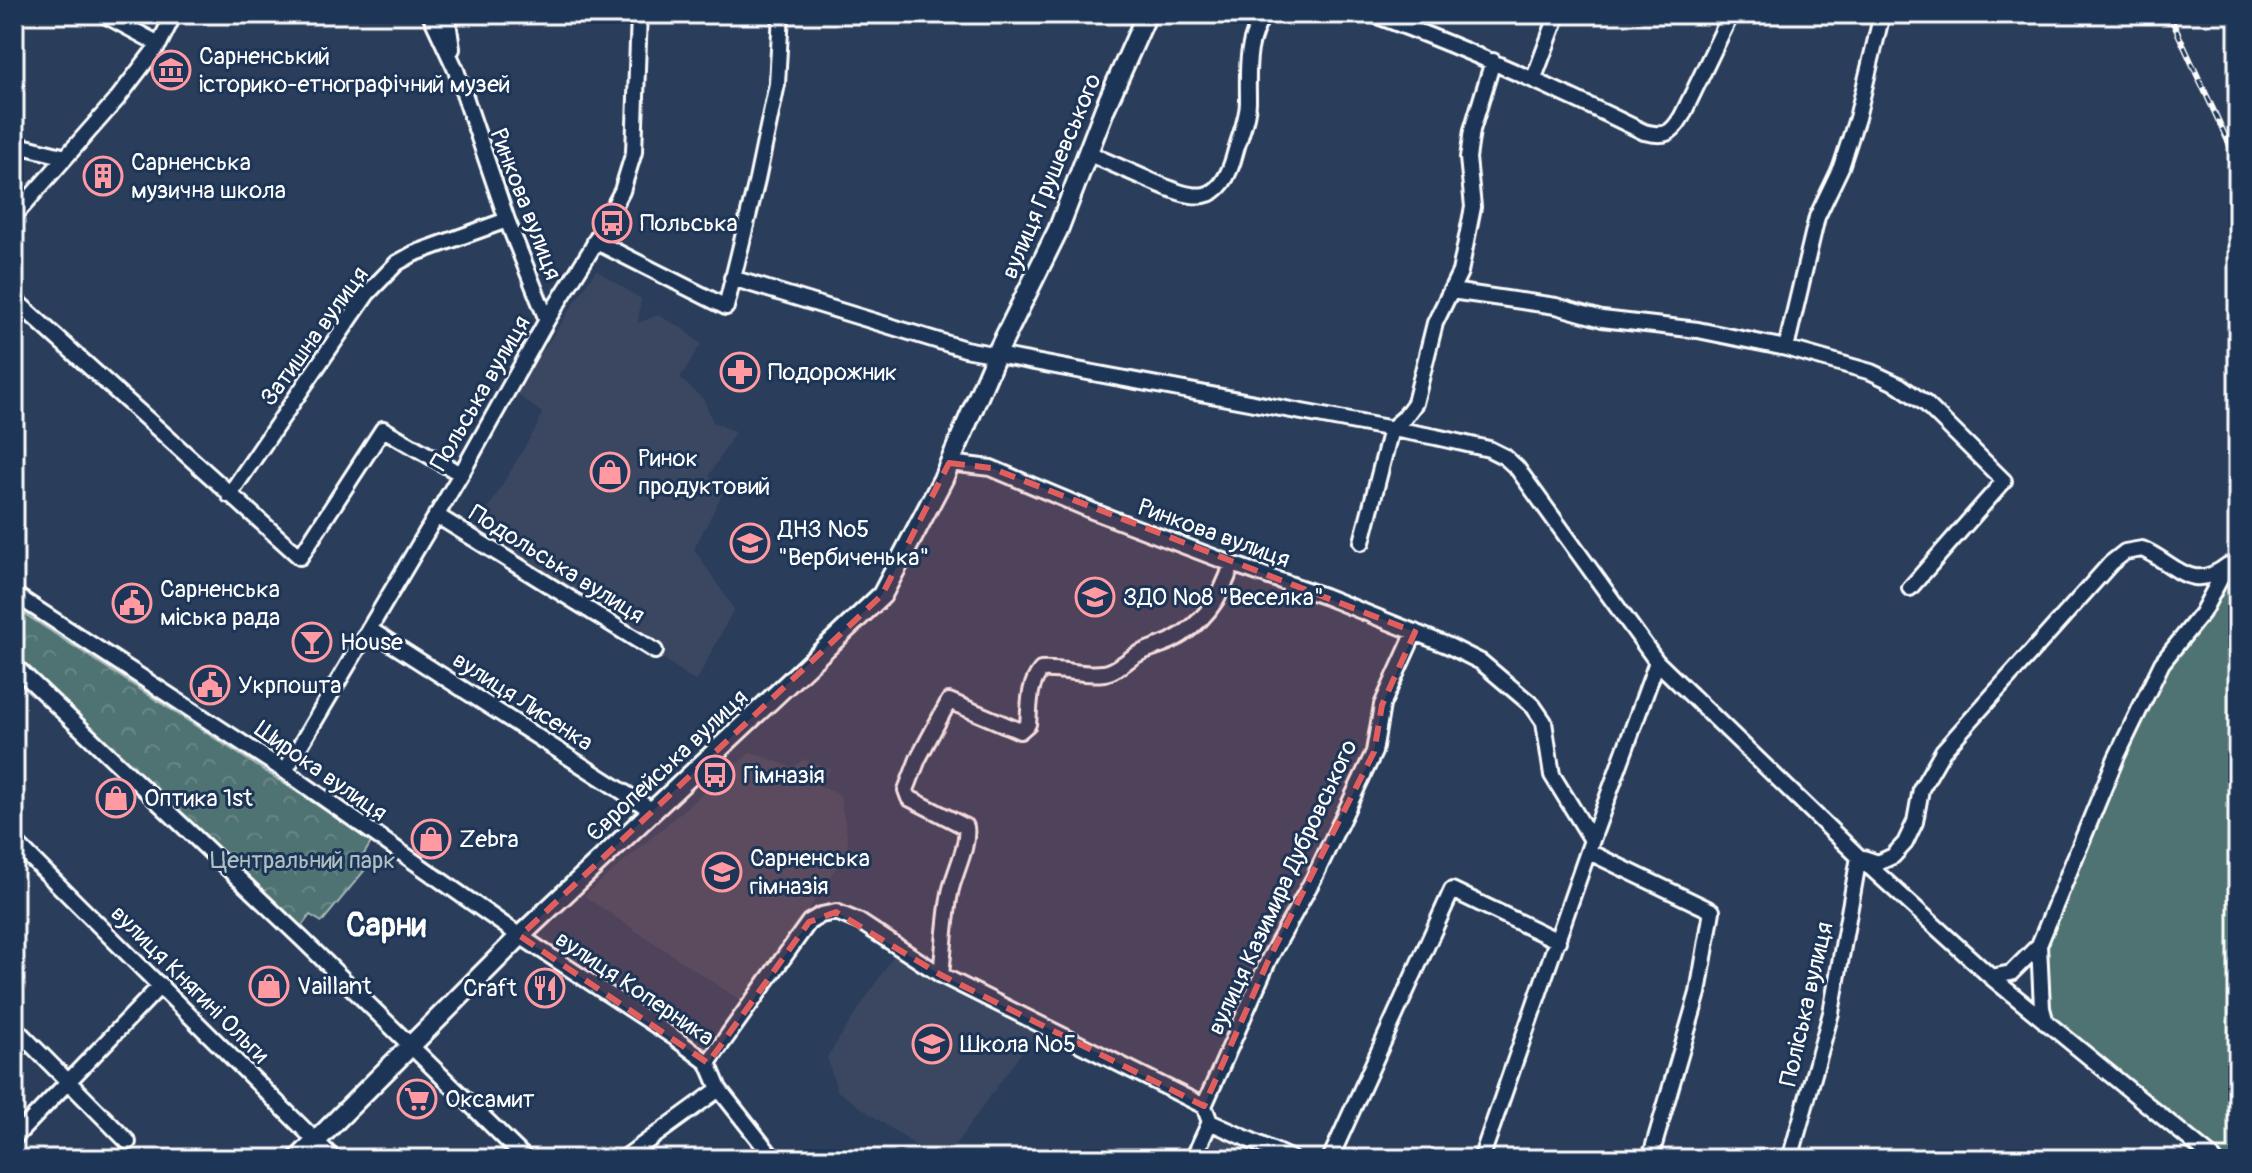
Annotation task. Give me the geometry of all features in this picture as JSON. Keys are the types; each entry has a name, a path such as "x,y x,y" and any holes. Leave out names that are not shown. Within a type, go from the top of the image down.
{"main road":[{"name":"вулиця Грушевського","path":"996,355 1058,230 1087,153 1147,14"},
{"name":"Європейська вулиця","path":"298,1159 520,936 882,595 914,538 996,355"}],"street":[{"path":"103,14 159,44"},
{"path":"14,216 117,99 159,44 174,14"},
{"name":"Ринкова вулиця","path":"430,14 456,70 507,220 547,320"},
{"path":"447,14 456,70"},
{"name":"Польська вулиця","path":"285,771 461,474 622,191 634,152 639,14"},
{"path":"595,241 726,307 777,84 781,14"},
{"path":"1087,153 1185,196 1204,196 1218,188 1230,175 1234,161 1248,105 1246,77 1254,29 1264,14"},
{"path":"1372,14 1534,78 1644,132 1662,136 1674,131 1678,124 1731,14"},
{"path":"1534,78 1558,14"},
{"path":"1786,348 1817,217 1841,167 1857,118 1882,14"},
{"path":"1362,542 1391,429 1415,403 1435,323 1460,272 1473,207 1468,158 1472,130 1493,61"},
{"path":"14,144 66,157"},
{"name":"Затишна вулиця","path":"229,495 367,294 383,276 413,254 507,220"},
{"path":"732,278 965,349 1391,429 1489,449 1505,457 1530,485 1657,662 1859,857 1991,977 2214,1159"},
{"path":"1451,291 1556,306 1602,319 1698,330 1786,348 1871,372 1899,385 1940,416 2004,481 1910,588"},
{"path":"14,299 300,557 383,429 461,474"},
{"name":"Ринкова вулиця","path":"953,455 1095,512 1324,596 1481,662 1533,706 1544,722 1552,775 1591,846"},
{"name":"Подольська вулиця","path":"436,515 655,651"},
{"path":"1859,857 1878,863 1893,856 1905,843 1915,822 1921,789 1943,751 2111,563 2125,552 2142,549 2167,566 2195,576 2208,577 2228,565 2202,613 2162,663 2116,758 2039,945 2011,973 1991,977"},
{"path":"941,975 949,895 967,838 966,827 909,798 906,790 918,759 949,701 1020,731 1028,724 1030,693 1034,679 1041,670 1108,673 1139,654 1172,640 1194,625 1213,605 1232,564"},
{"name":"Широка вулиця","path":"14,594 285,771 520,936"},
{"name":"вулиця Лисенка","path":"369,629 653,811"},
{"name":"вулиця Казимира Дубровського","path":"1204,1106 1269,959 1314,878 1374,752 1382,705 1415,632"},
{"path":"1481,1159 1657,662"},
{"path":"14,665 526,1159"},
{"name":"вулиця Княгині Ольги","path":"14,841 334,1159"},
{"path":"1591,846 1712,911 1698,993 1650,1159"},
{"name":"Поліська вулиця","path":"1790,1159 1831,1013 1859,857"},
{"path":"1330,1159 1452,890 1558,941"},
{"path":"708,1063 809,922 836,912 860,922 941,975 1204,1106 1210,1122 1292,1159"},
{"name":"вулиця Коперника","path":"520,936 708,1063 719,1089 774,1159"},
{"path":"2039,945 2042,1008 2047,1023"},
{"path":"14,1138 161,985"},
{"path":"14,1027 128,1142"},
{"path":"623,1159 719,1089"},
{"path":"1193,1159 1210,1122"}],"highlighted area":[{"path":"949,463 991,468 1415,632 1382,705 1374,752 1269,959 1204,1106 941,975 836,912 809,922 708,1063 520,936 882,595"}],"shaded area":[{"name":"Ринок продуктовий","path":"596,270 641,299 638,323 658,315 682,328 701,344 680,378 704,400 713,422 735,432 709,476 726,487 694,549 734,609 696,682 586,609 565,584 547,577 475,531 542,413 515,393"},
{"name":"Сарненська гімназія","path":"751,752 794,768 803,759 831,769 819,786 840,795 849,848 746,1004 584,896"},
{"name":"Школа №5","path":"896,952 996,1014 1037,1031 945,1159 935,1159 837,1091 827,1057"},
{"path":"1215,1133 1273,1159 1198,1159 1208,1136"}],"green space":[{"path":"2238,546 2238,1159 2214,1159 2047,1023 2039,945 2142,705 2202,613"},
{"name":"Центральний парк","path":"14,607 372,841 361,859 369,865 322,922 310,915 298,931 14,658"}],"railway":[{"path":"2169,14 2238,163"}],"place":[{"name":"Сарненський історико-етнографічний музей","path":"171,70"},
{"name":"Сарненська музична школа","path":"103,176"},
{"name":"Польська","path":"612,223"},
{"name":"Подорожник","path":"740,372"},
{"name":"Ринок продуктовий","path":"610,472"},
{"name":"ДНЗ №5 \"Вербиченька\"","path":"750,543"},
{"name":"ЗДО №8 \"Веселка\"","path":"1095,597"},
{"name":"Сарненська міська рада","path":"132,603"},
{"name":"House","path":"312,642"},
{"name":"Укрпошта","path":"210,685"},
{"name":"Гімназія","path":"715,775"},
{"name":"Оптика 1st","path":"116,798"},
{"name":"Zebra","path":"431,839"},
{"name":"Сарненська гімназія","path":"722,872"},
{"name":"Vaillant","path":"269,986"},
{"name":"Craft","path":"545,988"},
{"name":"Школа №5","path":"932,1044"},
{"name":"Оксамит","path":"417,1099"}],"district":[{"name":"Сарни","path":"386,925"}]}
